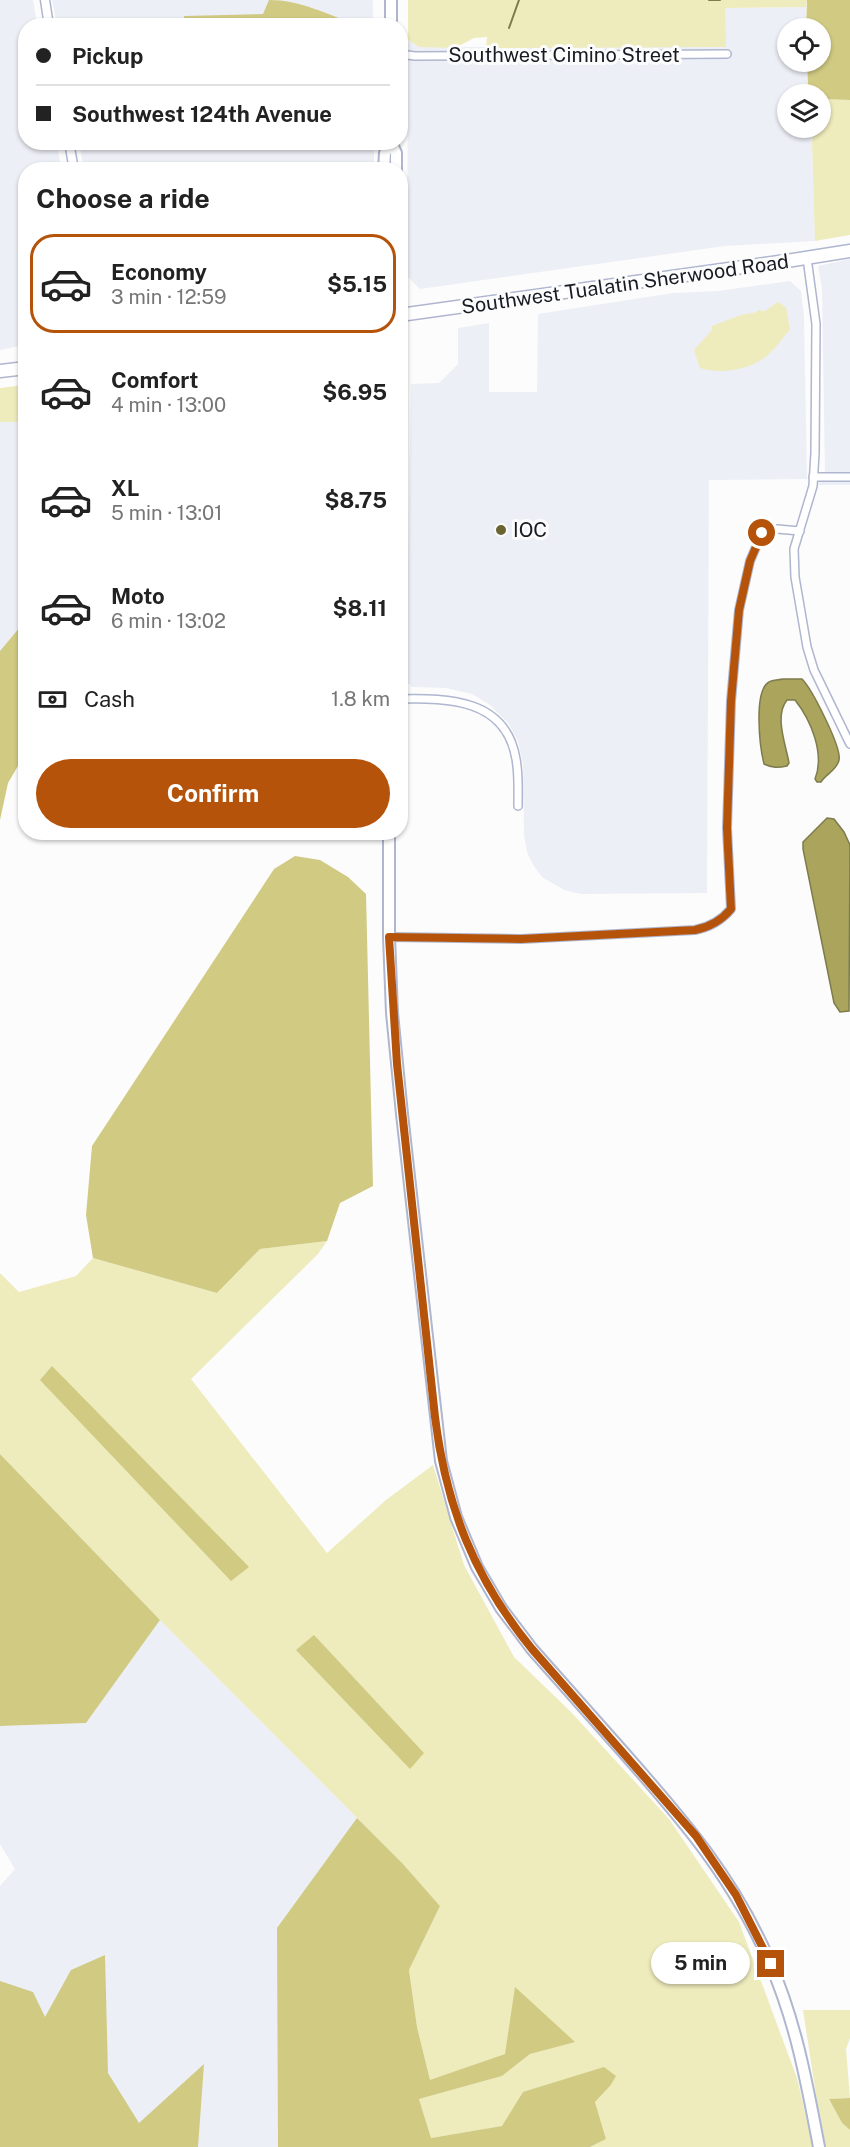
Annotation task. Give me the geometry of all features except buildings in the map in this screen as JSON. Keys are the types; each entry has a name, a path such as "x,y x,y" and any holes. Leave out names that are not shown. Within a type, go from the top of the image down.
{"highway":[{"name":"Southwest Tualatin Sherwood Road","path":"408,314 850,251"},
{"path":"0,371 18,369"}],"main road":[{"path":"391,0 391,18"},
{"path":"388,840 389,937 397,1064 435,1417 441,1461 456,1516 477,1568 510,1622 682,1818 710,1855 740,1902 771,1964 786,2005 799,2047 819,2147"}],"street":[{"path":"45,0 48,18"},
{"name":"Southwest Cimino Street","path":"408,54 727,54"},
{"path":"807,258 814,297 816,333 813,477 810,498 794,549 795,577 807,647 814,669 850,744"},
{"path":"813,477 850,477"},
{"path":"389,937 521,939 695,930 712,925 726,915 731,909 727,828 731,701 739,610 750,561 762,533 777,529 800,531"},
{"path":"408,699 456,701 477,707 494,718 508,735 517,760 518,806"}],"shaded area":[{"path":"0,0 33,0 36,18 18,18 18,150 58,150 60,162 18,162 18,346 0,350"},
{"path":"52,0 373,0 373,18 56,18"},
{"path":"269,0 291,2 339,18 184,18 184,16 263,14"},
{"path":"408,0 807,0 806,7 725,8 726,47 486,48 487,37 474,38 455,48 419,47 408,40"},
{"path":"807,0 850,0 850,100 831,99 831,84 808,84 807,72 831,72 831,18 806,18"},
{"path":"806,7 806,18 777,18 777,72 807,72 808,84 777,84 777,138 813,138 815,241 725,246 420,289 408,277 408,40 419,47 725,47 725,8"},
{"path":"831,99 850,100 850,235 815,241 813,138 831,138"},
{"path":"80,150 374,150 374,162 83,162"},
{"path":"850,259 850,485 818,485 825,473 822,288 818,266"},
{"path":"790,281 801,291 804,316 807,479 709,480 707,893 581,894 564,890 542,877 527,852 524,835 523,764 518,741 508,723 490,705 472,694 446,688 412,687 408,683 411,384 439,383 458,364 458,328 489,323 489,392 537,392 538,314 673,293 718,291"},
{"path":"778,302 786,307 790,330 764,358 747,367 728,371 700,368 694,350 712,330 712,326 741,315 757,312 757,310 765,311"},
{"path":"18,386 18,422 0,422 0,388"},
{"path":"0,422 18,422 18,629 0,651"},
{"path":"18,629 18,766 8,783 0,820 0,651"},
{"path":"802,679 807,685 836,744 839,753 838,763 821,782 815,779 818,759 815,738 806,717 795,700 787,700 781,714 789,763 787,766 778,767 764,764 759,720 761,696 764,687 769,682"},
{"path":"827,818 834,819 850,845 849,1011 840,1012 834,1003 803,849 803,842"},
{"path":"295,856 320,860 348,877 366,894 373,1186 340,1203 327,1241 260,1249 217,1293 93,1258 86,1215 92,1146 274,869"},
{"path":"327,1241 318,1254 191,1379 327,1553 386,1500 433,1465 464,1565 514,1657 570,1711 669,1819 739,1922 797,2078 813,2147 590,2147 606,2139 595,2102 610,2086 523,2092 503,2126 431,2138 419,2099 502,2076 530,2054 575,2041 505,2054 430,2081 417,2027 409,1970 440,1906 403,1864 160,1620 0,1454 0,1273 19,1292 76,1276 93,1258 217,1293 260,1249","holes":["314,1636 424,1753 297,1650"]},
{"path":"52,1366 249,1567 231,1581 40,1380"},
{"path":"0,1454 160,1620 86,1723 0,1726"},
{"path":"160,1620 403,1864 395,2147 0,2147 0,1886 15,1869 0,1844 0,1726 86,1723"},
{"path":"314,1635 424,1753 410,1769 296,1650"},
{"path":"357,1818 403,1864 440,1906 409,1970 417,2027 430,2080 505,2054 515,1987 575,2042 530,2054 502,2076 419,2099 431,2138 502,2126 523,2092 604,2067 616,2076 595,2102 606,2139 590,2147 278,2147 277,1928"},
{"path":"105,1955 108,2073 139,2123 204,2064 198,2147 0,2147 0,1981 33,1992 45,2017 71,1970"},
{"path":"803,2010 850,2010 850,2038 846,2049 850,2098 829,2099 842,2123 850,2130 850,2147 826,2147"},
{"path":"850,2098 850,2130 842,2123 829,2099"}],"waterway":[{"path":"509,28 519,0"},
{"path":"709,0 720,0"}],"place":[{"name":"IOC","path":"501,530"}],"route":[{"path":"762,533 750,561 739,610 731,701 727,828 731,909 726,915 712,925 695,930 521,939 389,937 392,1013 435,1417 441,1461 456,1516 477,1568 510,1622 696,1836 736,1895 771,1964"}]}
